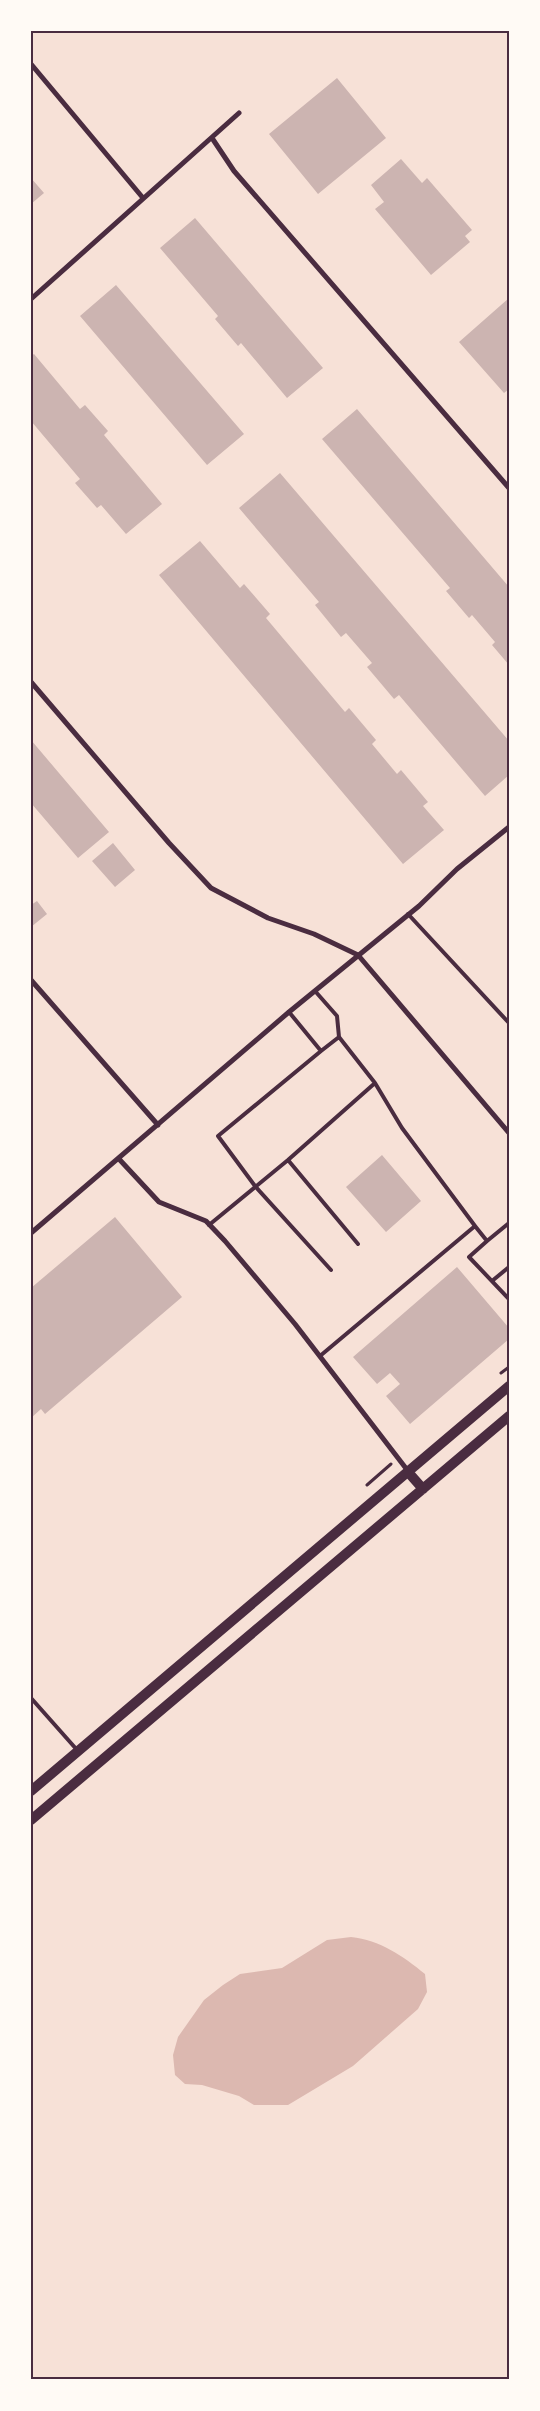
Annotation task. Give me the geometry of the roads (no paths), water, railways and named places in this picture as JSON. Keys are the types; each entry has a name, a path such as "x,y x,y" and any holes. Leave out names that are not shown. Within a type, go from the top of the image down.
{"main road":[{"path":"31,1791 509,1386"},
{"path":"31,1820 509,1416"},
{"path":"408,1472 423,1489"}],"street":[{"path":"31,64 143,198"},
{"path":"31,299 240,113"},
{"path":"212,138 234,171 509,488"},
{"path":"31,682 169,843 211,888 268,918 314,934 358,955 509,1134"},
{"path":"31,1233 289,1012 408,914 457,869 509,827"},
{"path":"31,980 158,1125"},
{"path":"118,1159 159,1202 209,1224 295,1324 408,1472"}],"lane":[{"path":"408,914 509,1024"},
{"path":"315,991 337,1016 339,1038 375,1083 402,1128 487,1241"},
{"path":"289,1012 320,1051"},
{"path":"331,1270 256,1186 218,1136 320,1051 339,1038"},
{"path":"209,1224 288,1160 375,1083"},
{"path":"288,1160 358,1244"},
{"path":"509,1223 469,1257 509,1299"},
{"path":"320,1356 475,1226"},
{"path":"492,1282 509,1267"},
{"path":"31,1698 78,1751"}]}
